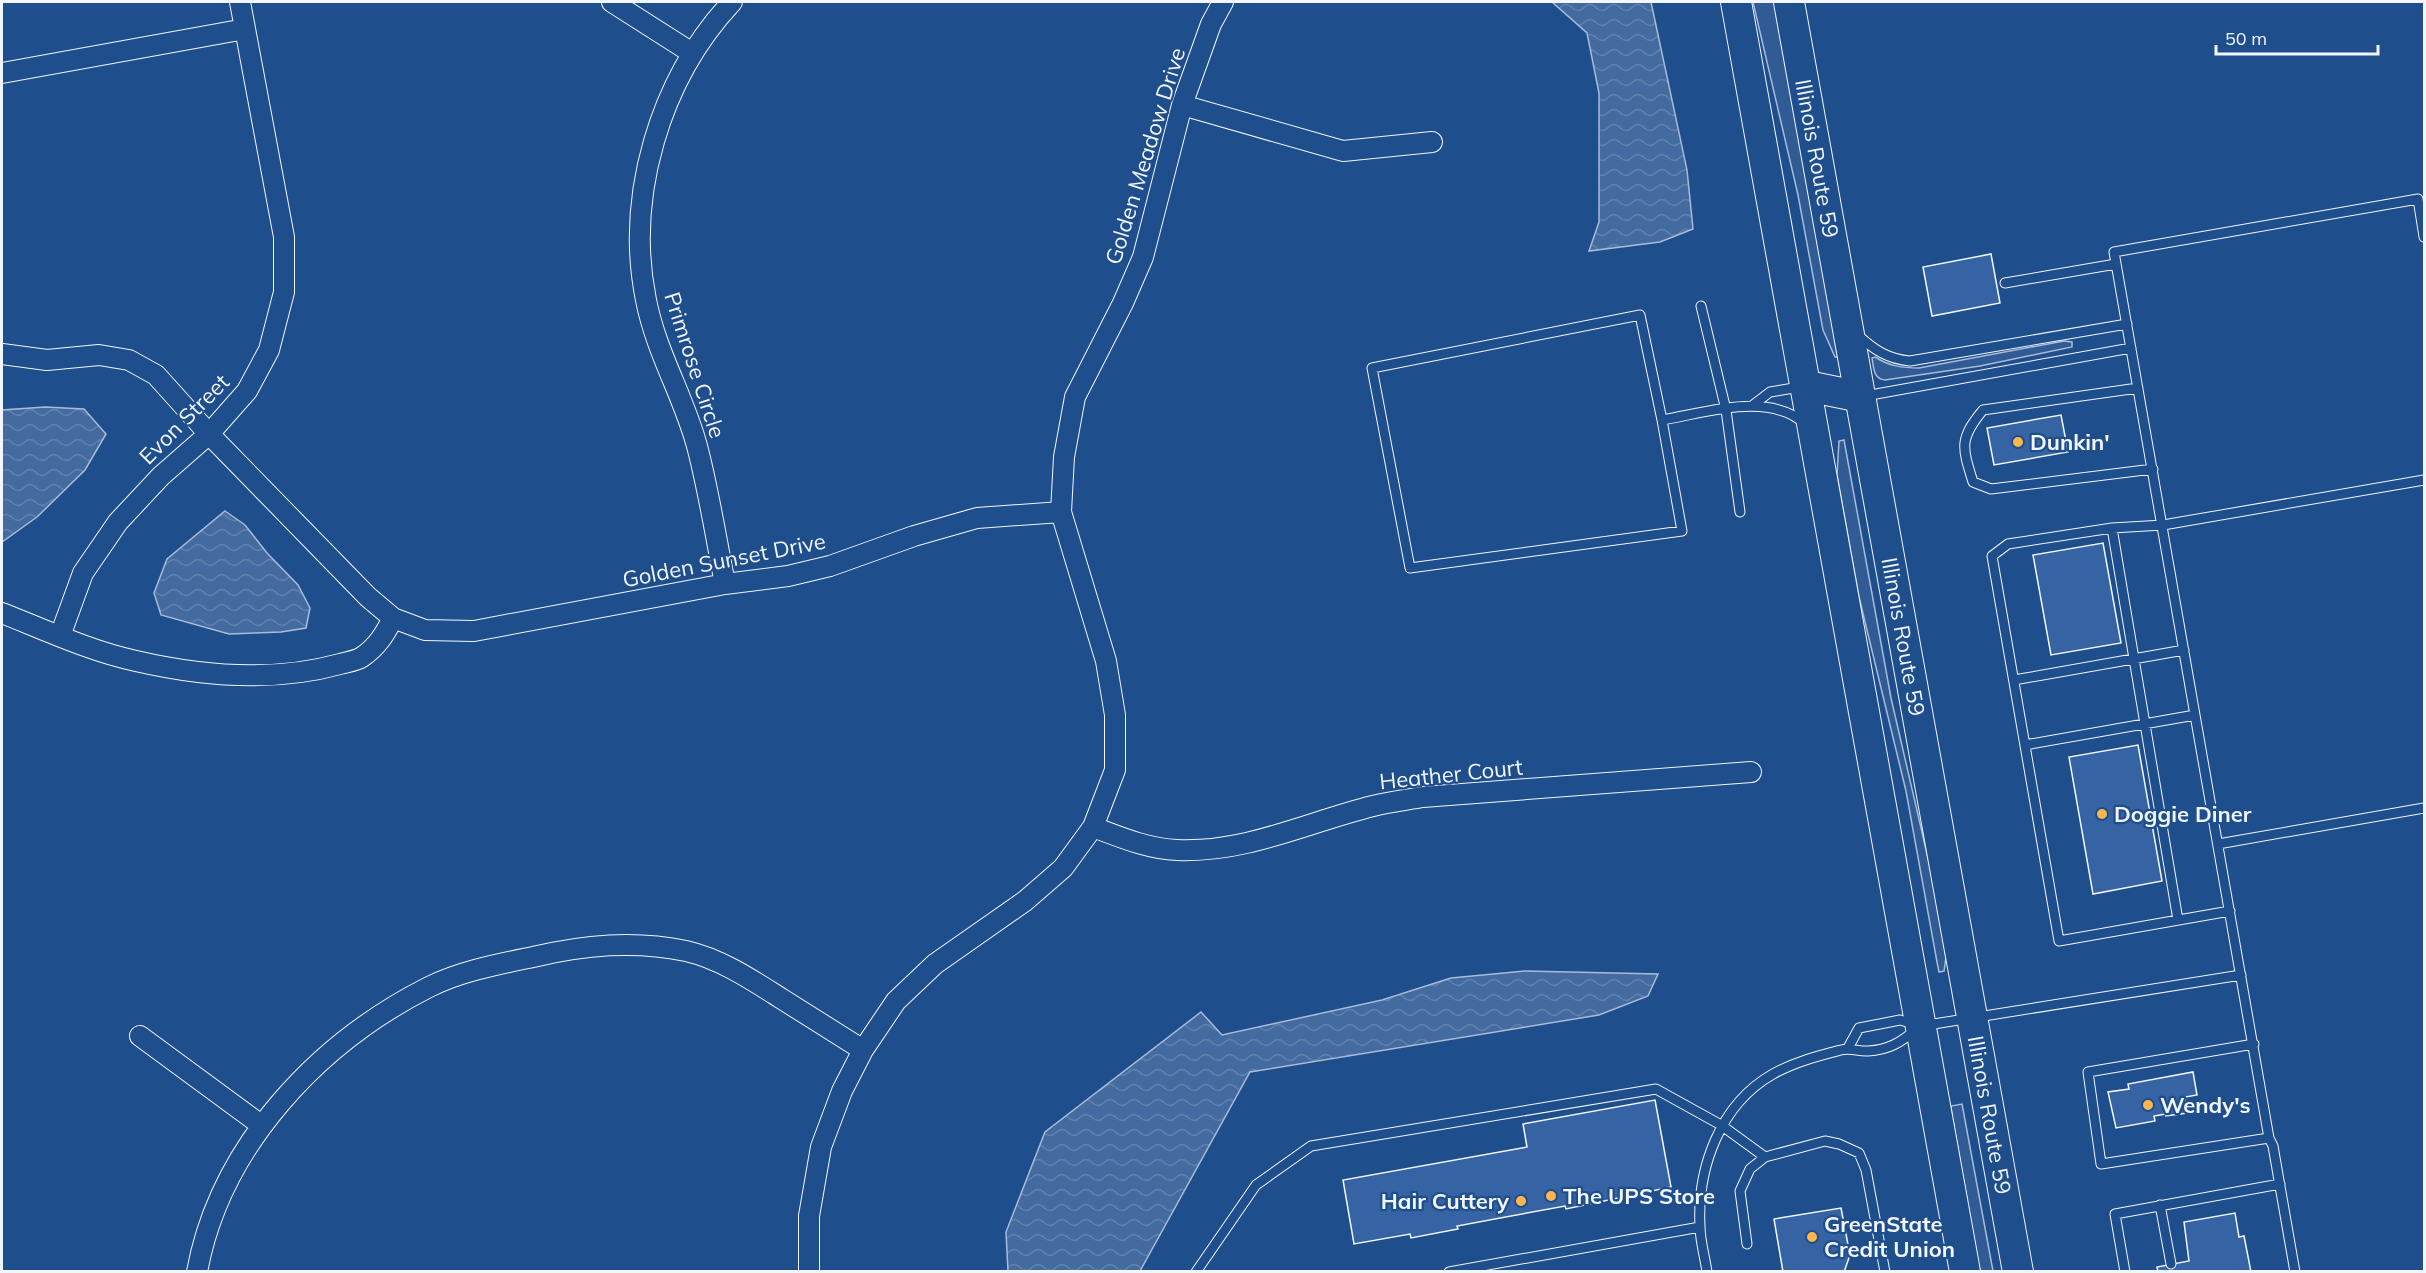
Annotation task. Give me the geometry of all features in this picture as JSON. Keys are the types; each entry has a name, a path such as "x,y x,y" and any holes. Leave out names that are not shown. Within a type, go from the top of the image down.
{"main road":[{"path":"1736,2 1965,1272"},
{"name":"Illinois Route 59","path":"1789,2 2018,1272"},
{"path":"1807,386 1861,397"}],"street":[{"name":"Evon Street","path":"60,636 83,573 118,522 161,476 209,434 247,391 268,350 284,292 284,237 240,2"},
{"path":"612,2 692,53"},
{"name":"Primrose Circle","path":"725,584 697,444 662,356 646,300 641,247 644,183 661,117 692,53 732,2"},
{"name":"Golden Meadow Drive","path":"809,1272 809,1216 821,1147 842,1091 863,1050 896,1001 935,964 1024,901 1063,868 1093,827 1115,770 1115,715 1106,661 1061,512 1064,457 1075,397 1123,303 1143,257 1182,105 1211,24 1223,2"},
{"path":"2,73 245,29"},
{"path":"1182,105 1343,151 1432,142"},
{"name":"Golden Sunset Drive","path":"2,354 47,360 99,355 129,360 156,375 209,434 368,597 393,618 425,630 474,632 725,584 788,576 830,566 914,536 977,518 1061,512"},
{"path":"2,613 134,661 190,671 278,674 326,668 361,658 383,639 393,618"},
{"name":"Heather Court","path":"1093,827 1134,843 1176,850 1216,848 1255,842 1373,806 1423,797 1751,772"},
{"path":"198,1272 203,1243 223,1188 261,1125 319,1064 372,1022 430,986 487,967 579,946 642,944 688,951 738,971 863,1050"},
{"path":"140,1036 261,1125"}],"lane":[{"path":"2295,1272 2273,1146 2269,1138 2114,252 2421,198 2424,237"},
{"path":"2005,283 2116,264"},
{"path":"1701,306 1726,410 1740,512"},
{"path":"1640,315 1662,420 1682,531 1410,568 1372,368 1640,315"},
{"path":"1848,327 1881,354 1894,360 1910,361 2127,324"},
{"path":"1861,397 2131,348"},
{"path":"1753,405 1770,392 1807,386"},
{"path":"2138,388 1983,410 1968,428 1963,451 1972,482 1991,489 2153,469"},
{"path":"1662,420 1753,405 1783,410 1799,419 1815,434"},
{"path":"2230,911 2059,941 1992,556 2008,544 2112,528 2163,525 2424,480"},
{"path":"2112,528 2178,920"},
{"path":"2014,680 2184,650"},
{"path":"2025,745 2195,715"},
{"path":"2218,844 2424,808"},
{"path":"1848,1048 1859,1028 1900,1020 1921,1026 2241,975"},
{"path":"1707,1272 1700,1227 1702,1183 1721,1125 1745,1096 1772,1075 1806,1059 1848,1048 1867,1052 1897,1046 1921,1026"},
{"path":"2254,1044 2088,1072 2101,1164 2269,1138"},
{"path":"1196,1272 1256,1185 1311,1146 1656,1089 1721,1125 1766,1157"},
{"path":"1747,1244 1740,1191 1750,1169 1766,1157 1825,1141 1839,1144 1859,1153 1866,1170 1885,1272"},
{"path":"2125,1272 2115,1214 2280,1184"},
{"path":"2160,1205 2171,1264"},
{"path":"1449,1272 1700,1227"}],"shaded area":[{"path":"1753,2 1775,2 1840,357 1835,357 1823,330 1798,195"},
{"path":"2064,341 2072,342 2072,347 1980,366 1885,380 1876,375 1872,358 1875,357 1896,366 1919,368"},
{"path":"1844,440 1891,698 1936,893 1946,957 1944,971 1939,972 1906,791 1859,597 1837,475 1839,441"},
{"path":"1962,1104 1993,1271 1981,1271 1979,1267 1951,1106"}],"water":[{"path":"1552,2 1651,2 1687,170 1693,229 1660,242 1589,251 1599,222 1599,93 1587,33"},
{"path":"45,407 84,409 106,434 85,470 37,517 2,542 2,410"},
{"path":"225,511 245,525 267,553 298,585 310,608 306,628 281,632 229,634 161,615 154,593 167,559"},
{"path":"1525,971 1658,974 1648,996 1599,1015 1250,1072 1140,1271 1008,1271 1006,1232 1045,1132 1201,1012 1222,1035 1382,1000 1451,978"}],"building":[{"path":"1991,254 2000,303 1932,316 1923,267"},
{"path":"2061,415 2068,452 1994,465 1987,428"},
{"path":"2103,543 2121,643 2051,655 2033,555"},
{"path":"2138,745 2162,881 2093,894 2069,757"},
{"name":"Wendy's","path":"2193,1072 2197,1095 2185,1097 2187,1113 2154,1116 2155,1121 2116,1128 2108,1092 2129,1089 2128,1084"},
{"path":"1655,1100 1671,1187 1566,1209 1565,1206 1457,1226 1458,1229 1411,1238 1410,1234 1354,1244 1343,1180 1527,1147 1523,1124"},
{"name":"GreenState Credit Union","path":"1841,1208 1850,1255 1844,1272 1783,1272 1774,1219"},
{"path":"2235,1213 2239,1237 2244,1236 2251,1272 2158,1272 2157,1267 2189,1261 2184,1222"}],"place":[{"name":"Dunkin'","path":"2018,442"},
{"name":"Doggie Diner","path":"2102,814"},
{"name":"Wendy's","path":"2148,1105"},
{"name":"The UPS Store","path":"1551,1196"},
{"name":"Hair Cuttery","path":"1521,1201"},
{"name":"GreenState Credit Union","path":"1812,1237"}]}
